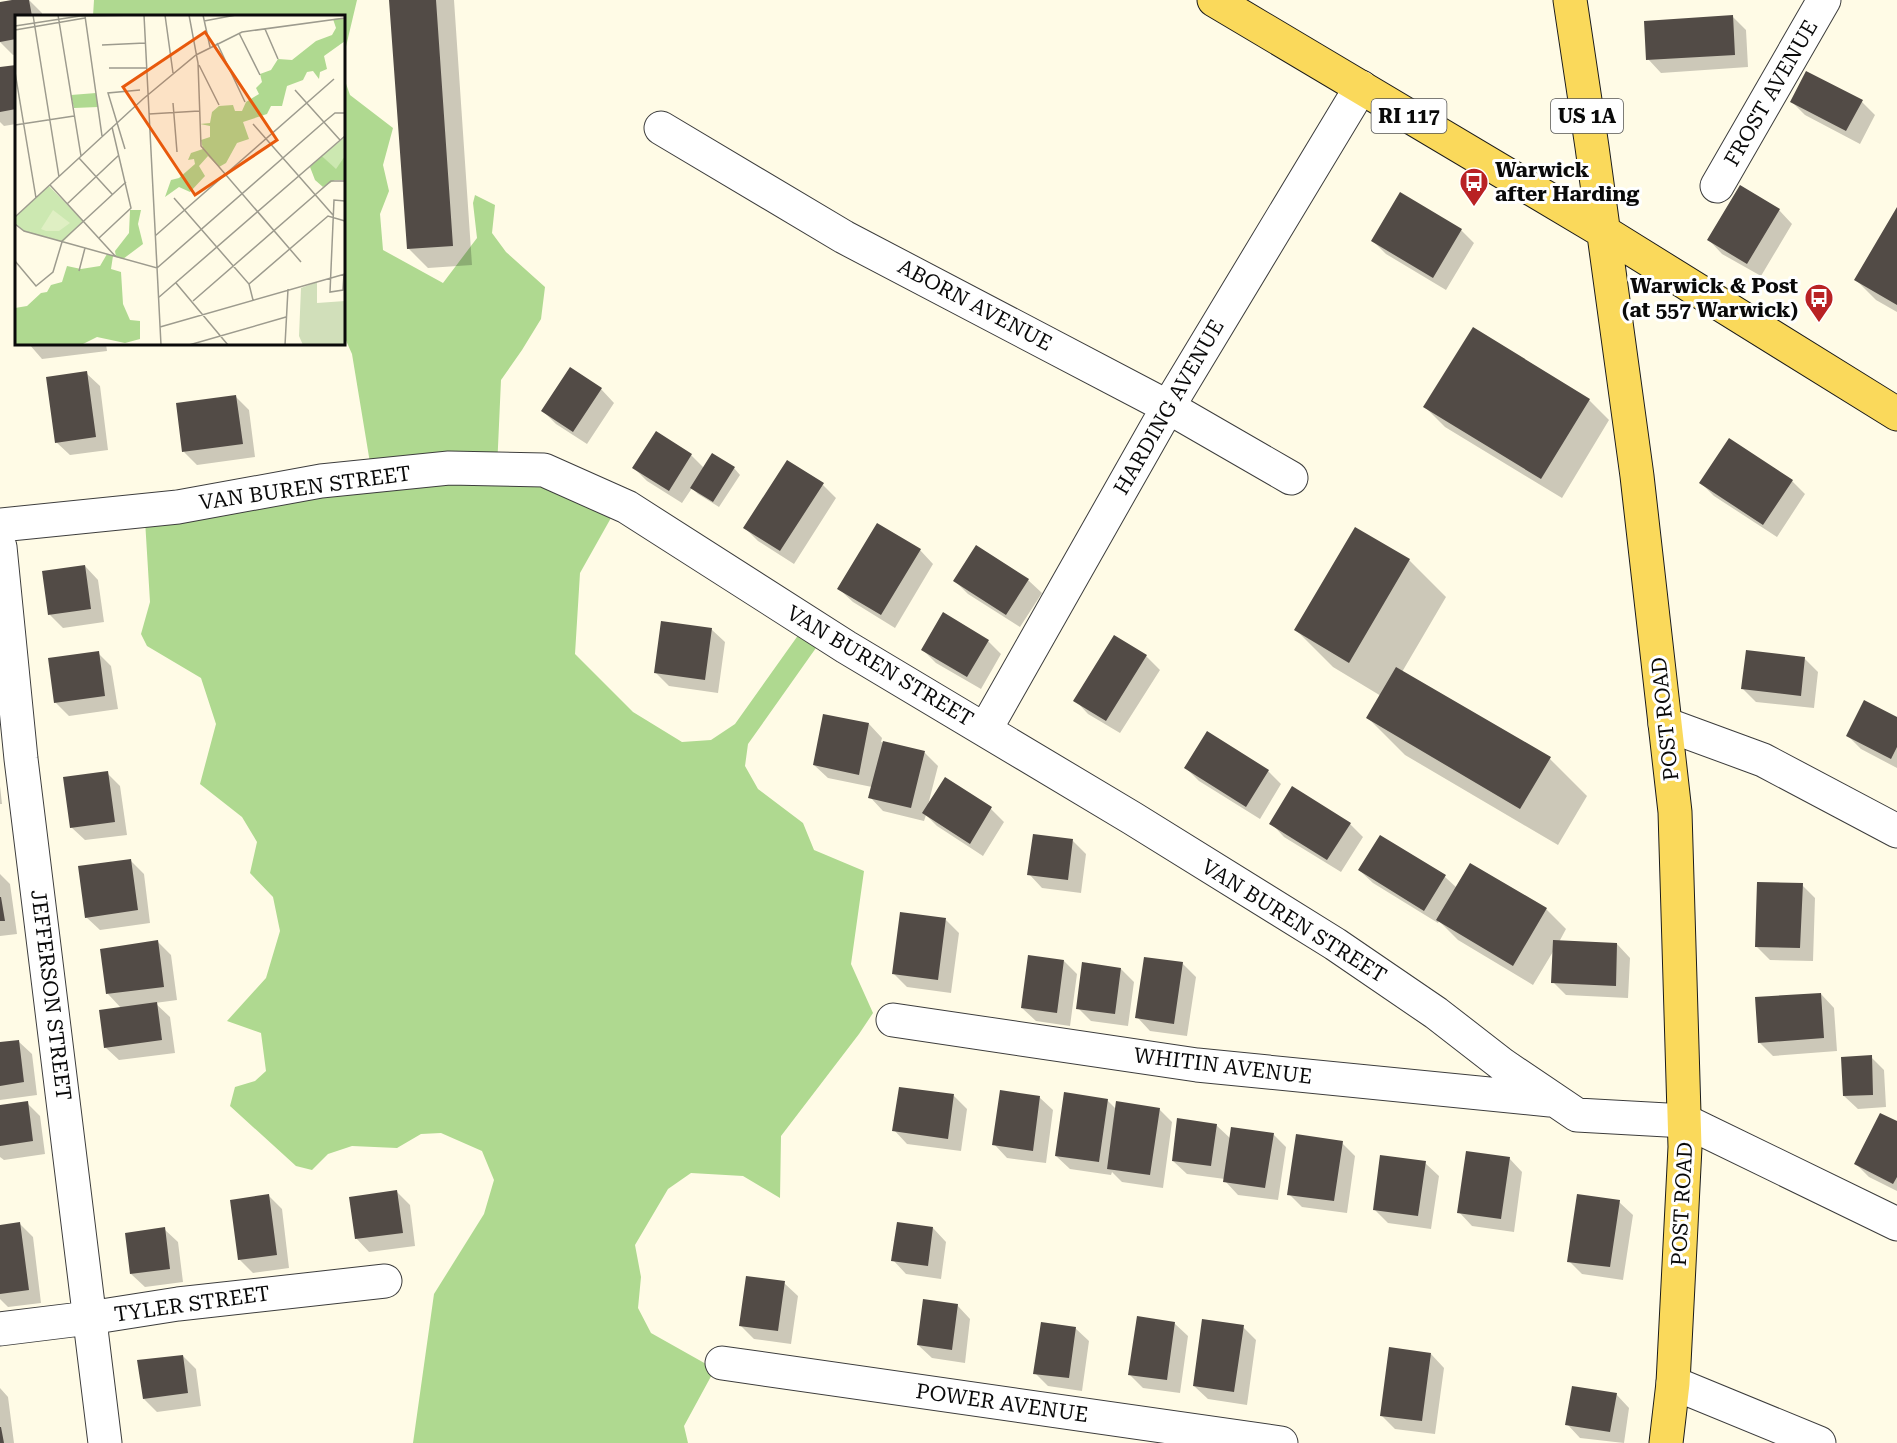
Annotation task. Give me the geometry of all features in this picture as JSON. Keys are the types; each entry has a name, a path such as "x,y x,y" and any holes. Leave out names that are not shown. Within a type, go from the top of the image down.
{"main road":[{"name":"RI 117","path":"1214,0 1604,232"},
{"name":"POST ROAD","path":"1570,0 1637,476 1675,812 1686,1147 1674,1383 1666,1443"},
{"path":"1604,232 1897,414"}],"street":[{"name":"FROST AVENUE","path":"1717,186 1824,0"},
{"name":"HARDING AVENUE","path":"985,730 1167,407 1361,87"},
{"name":"ABORN AVENUE","path":"661,128 844,237 1167,407 1291,478"},
{"name":"VAN BUREN STREET","path":"0,525 178,507 321,481 449,468 544,470 627,507 846,647 1132,818 1335,944 1436,1013 1503,1065 1577,1115 1685,1121"},
{"name":"JEFFERSON STREET","path":"0,547 21,759 62,1078 105,1443"},
{"path":"1665,724 1762,760 1897,831"},
{"name":"WHITIN AVENUE","path":"893,1020 1197,1065 1555,1100"},
{"path":"1685,1121 1897,1224"},
{"name":"TYLER STREET","path":"0,1329 178,1304 385,1281"},
{"name":"POWER AVENUE","path":"722,1363 1281,1443"},
{"path":"1674,1383 1819,1443"}],"green space":[{"path":"94,0 357,0 345,51 345,15 93,15"},
{"path":"345,81 350,95 393,128 383,165 389,191 380,214 383,250 443,283 477,238 473,203 475,195 495,205 492,233 506,252 545,287 541,319 501,380 497,469 616,509 580,573 575,654 633,712 682,742 711,740 735,724 804,627 823,638 748,744 745,766 758,789 803,823 814,850 864,871 851,964 873,1013 781,1136 780,1198 743,1176 691,1173 668,1189 635,1245 641,1277 638,1308 651,1333 715,1369 684,1426 688,1443 413,1443 434,1294 484,1214 494,1180 482,1151 441,1133 421,1134 397,1148 352,1146 328,1154 312,1170 296,1166 230,1106 235,1087 255,1081 266,1071 261,1033 227,1021 266,978 280,931 273,897 250,873 257,842 242,817 200,784 216,724 201,678 147,646 141,634 150,602 145,520 372,475 352,354 345,338"}],"building":[{"path":"29,0 32,15 15,15 15,39 0,42 0,2"},
{"path":"389,0 436,0 453,246 407,249"},
{"path":"1733,15 1735,55 1646,60 1644,21"},
{"path":"15,65 15,109 0,112 0,67"},
{"path":"1806,71 1863,100 1846,131 1790,102"},
{"path":"1740,185 1780,209 1747,264 1707,240"},
{"path":"1400,192 1462,229 1433,278 1371,241"},
{"path":"1897,207 1897,305 1854,280"},
{"path":"1473,327 1590,399 1541,479 1423,407"},
{"path":"570,367 602,388 573,432 541,411"},
{"path":"87,371 96,437 55,443 46,377"},
{"path":"236,395 243,444 182,452 176,403"},
{"path":"656,431 692,454 669,491 632,468"},
{"path":"1729,438 1793,480 1763,525 1699,483"},
{"path":"712,453 735,467 713,502 690,488"},
{"path":"787,460 824,483 780,551 743,528"},
{"path":"877,523 921,549 881,615 837,589"},
{"path":"1355,527 1410,559 1349,663 1294,630"},
{"path":"976,545 1029,579 1006,615 953,581"},
{"path":"85,565 91,609 48,615 42,571"},
{"path":"943,612 989,640 967,677 921,650"},
{"path":"661,621 712,628 705,680 654,673"},
{"path":"1114,635 1147,655 1106,721 1073,701"},
{"path":"1746,650 1805,657 1801,696 1741,689"},
{"path":"99,651 105,696 54,703 48,658"},
{"path":"1396,667 1551,757 1520,809 1366,718"},
{"path":"1864,700 1897,717 1897,747 1891,759 1846,736"},
{"path":"823,714 869,723 859,775 813,765"},
{"path":"1207,731 1269,770 1246,807 1184,768"},
{"path":"883,741 925,751 911,808 868,798"},
{"path":"108,771 115,822 70,828 63,777"},
{"path":"945,777 992,807 970,844 922,813"},
{"path":"1292,786 1351,823 1327,860 1269,824"},
{"path":"1033,834 1073,839 1068,880 1027,875"},
{"path":"1380,835 1446,875 1424,911 1358,870"},
{"path":"131,859 138,910 85,918 78,866"},
{"path":"1470,863 1547,908 1513,966 1436,920"},
{"path":"1757,882 1803,883 1800,948 1755,947"},
{"path":"1,897 5,921 0,921"},
{"path":"900,912 946,918 938,980 892,974"},
{"path":"158,940 164,987 106,994 100,949"},
{"path":"1553,940 1617,943 1616,986 1551,983"},
{"path":"1028,955 1064,960 1057,1013 1021,1008"},
{"path":"1144,957 1183,962 1174,1024 1135,1018"},
{"path":"1082,962 1121,968 1115,1014 1076,1009"},
{"path":"1821,993 1824,1038 1758,1043 1755,997"},
{"path":"157,1002 162,1040 104,1048 99,1010"},
{"path":"19,1040 24,1082 0,1086 0,1042"},
{"path":"1872,1055 1873,1095 1843,1096 1841,1057"},
{"path":"899,1087 954,1094 948,1139 892,1131"},
{"path":"1000,1090 1040,1096 1033,1151 992,1145"},
{"path":"1064,1092 1108,1099 1099,1162 1055,1156"},
{"path":"28,1101 33,1141 0,1146 0,1105"},
{"path":"1116,1101 1160,1108 1150,1175 1107,1169"},
{"path":"1880,1113 1897,1121 1897,1177 1893,1184 1854,1164"},
{"path":"1177,1118 1217,1124 1211,1166 1172,1161"},
{"path":"1231,1127 1274,1133 1265,1188 1223,1182"},
{"path":"1296,1134 1343,1141 1334,1201 1287,1195"},
{"path":"1466,1151 1510,1157 1501,1219 1457,1213"},
{"path":"1380,1155 1426,1161 1418,1216 1373,1210"},
{"path":"397,1190 403,1233 355,1239 349,1197"},
{"path":"269,1194 277,1255 238,1260 230,1200"},
{"path":"1577,1194 1620,1200 1610,1267 1567,1262"},
{"path":"20,1222 29,1290 0,1294 0,1225"},
{"path":"897,1222 933,1227 928,1266 891,1261"},
{"path":"165,1227 170,1269 130,1274 125,1233"},
{"path":"746,1276 785,1281 778,1331 739,1326"},
{"path":"923,1299 958,1304 952,1350 917,1345"},
{"path":"1137,1316 1175,1322 1167,1380 1128,1375"},
{"path":"1202,1319 1244,1325 1234,1392 1193,1386"},
{"path":"1041,1322 1076,1327 1069,1378 1033,1374"},
{"path":"1389,1347 1431,1353 1422,1421 1380,1416"},
{"path":"183,1355 188,1393 143,1399 137,1360"},
{"path":"1572,1386 1617,1393 1610,1432 1565,1425"},
{"path":"1,1427 4,1443 0,1443"}],"place":[{"name":"Warwick after Harding","path":"1474,208"},
{"name":"Warwick & Post (at 557 Warwick)","path":"1819,324"}]}
